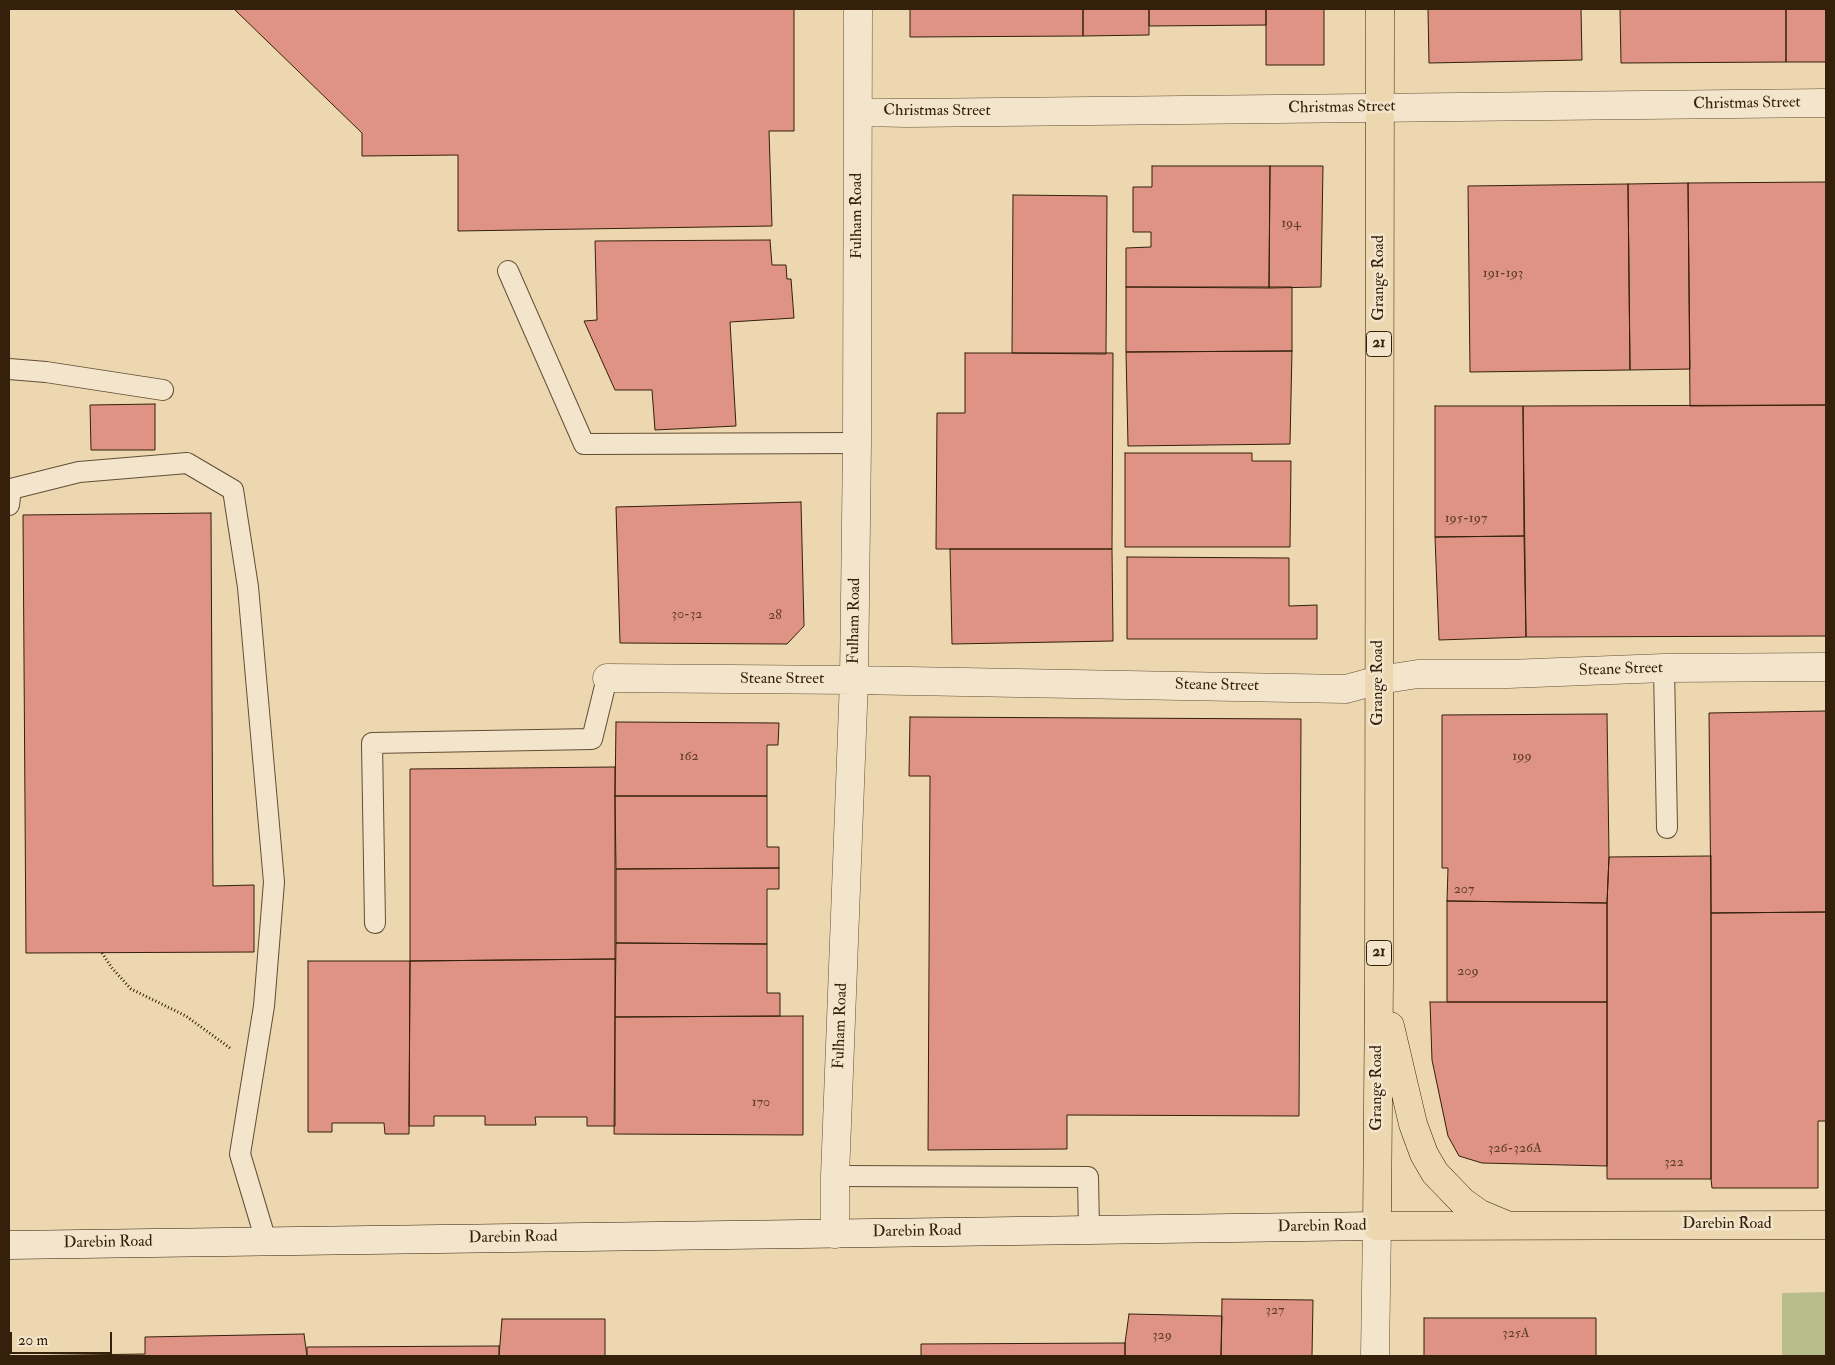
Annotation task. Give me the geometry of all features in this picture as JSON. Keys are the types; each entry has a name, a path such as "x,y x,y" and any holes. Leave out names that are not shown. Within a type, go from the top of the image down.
{"main road":[{"name":"Grange Road","path":"1377,1226 1380,9"},
{"path":"1379,980 1407,1100 1424,1154 1435,1173 1462,1202 1480,1214 1510,1226"},
{"name":"Darebin Road","path":"1377,1226 1826,1225"}],"street":[{"name":"Fulham Road","path":"835,1234 835,1176 854,680 857,443 858,9"},
{"name":"Christmas Street","path":"858,112 1826,103"},
{"name":"Steane Street","path":"607,678 854,680 1346,689 1379,680 1418,674 1508,674 1664,668 1826,666"},
{"name":"Darebin Road","path":"9,1245 1377,1226"},
{"name":"Grange Road","path":"1375,1356 1377,1226"}],"lane":[{"path":"508,271 584,444 857,443"},
{"path":"9,369 46,372 163,390"},
{"path":"9,505 11,489 79,472 187,463 234,490 248,587 274,882 264,1006 240,1154 266,1241"},
{"path":"1664,668 1667,828"},
{"path":"375,923 372,743 592,739 607,678"},
{"path":"835,1176 1088,1177 1089,1230"}],"path":[{"path":"102,953 112,968 131,988 186,1016 254,1066"}],"green space":[{"path":"1826,1292 1826,1356 1782,1356 1782,1293"}],"building":[{"path":"234,9 794,9 794,131 769,131 772,226 458,231 458,155 362,156 362,133"},
{"path":"910,9 1083,9 1083,36 910,37"},
{"path":"1083,9 1149,9 1149,35 1083,36"},
{"path":"1149,9 1266,9 1266,25 1149,26"},
{"path":"1266,9 1324,9 1324,65 1266,65"},
{"path":"1428,9 1581,9 1582,60 1429,63"},
{"path":"1620,9 1786,9 1786,62 1621,63"},
{"path":"1786,9 1826,9 1826,62 1786,62"},
{"path":"1152,166 1270,166 1269,288 1126,287 1126,248 1151,247 1151,232 1133,232 1133,187 1152,187"},
{"path":"1270,166 1323,166 1321,287 1269,288"},
{"path":"1826,182 1826,405 1690,406 1688,183"},
{"path":"1688,183 1690,369 1630,370 1628,184"},
{"path":"1628,184 1630,370 1470,372 1468,186"},
{"path":"1013,195 1107,196 1106,354 1012,353"},
{"path":"770,240 772,265 786,265 787,279 791,279 794,318 730,322 736,426 655,430 652,390 615,390 584,321 597,320 595,241"},
{"path":"1126,287 1292,287 1292,351 1126,352"},
{"path":"1292,351 1290,444 1128,446 1126,352"},
{"path":"965,353 1113,353 1112,549 936,549 937,413 965,413"},
{"path":"155,404 155,450 91,450 90,405"},
{"path":"1826,405 1826,636 1526,637 1523,406"},
{"path":"1435,406 1523,406 1524,536 1435,537"},
{"path":"1125,453 1252,453 1252,461 1291,461 1290,547 1125,547"},
{"path":"801,502 804,626 787,644 620,643 616,507"},
{"path":"211,513 213,886 254,885 254,952 26,953 23,515"},
{"path":"1524,536 1526,637 1439,640 1435,537"},
{"path":"950,549 1112,549 1113,641 952,644"},
{"path":"1127,557 1289,558 1289,606 1317,605 1317,639 1127,639"},
{"path":"1826,711 1826,912 1711,913 1709,713"},
{"path":"1607,714 1609,857 1607,903 1447,901 1448,868 1442,868 1442,715"},
{"path":"910,717 1301,719 1299,1116 1067,1115 1067,1149 928,1150 930,776 909,776"},
{"path":"616,722 779,723 778,745 767,745 767,796 615,796"},
{"path":"615,767 615,959 410,961 410,769"},
{"path":"615,796 767,796 767,847 779,847 779,868 616,869"},
{"path":"1711,856 1711,1179 1607,1179 1607,903 1609,857"},
{"path":"779,868 779,889 767,889 767,944 616,943 616,869"},
{"path":"1447,901 1607,903 1607,1002 1447,1002"},
{"path":"1826,912 1826,1121 1818,1121 1818,1188 1712,1188 1711,913"},
{"path":"616,943 767,944 767,993 780,993 780,1016 615,1017"},
{"path":"615,959 615,1126 587,1126 587,1117 535,1117 536,1125 485,1125 485,1116 434,1116 434,1126 409,1126 410,961"},
{"path":"308,961 410,961 409,1134 385,1134 384,1123 332,1123 332,1132 308,1132"},
{"path":"1430,1002 1607,1002 1607,1166 1482,1163 1459,1156 1448,1136 1432,1060"},
{"path":"803,1016 803,1135 614,1134 615,1017"},
{"path":"1222,1299 1313,1300 1312,1356 1221,1356"},
{"path":"1129,1314 1222,1316 1221,1356 1125,1356"},
{"path":"1424,1318 1596,1318 1596,1356 1424,1356"},
{"path":"502,1319 605,1319 605,1356 499,1356"},
{"path":"304,1334 307,1356 9,1356 145,1354 145,1337"},
{"path":"1125,1343 1125,1356 921,1356 921,1344"},
{"path":"499,1346 499,1356 307,1356 307,1347"}]}
